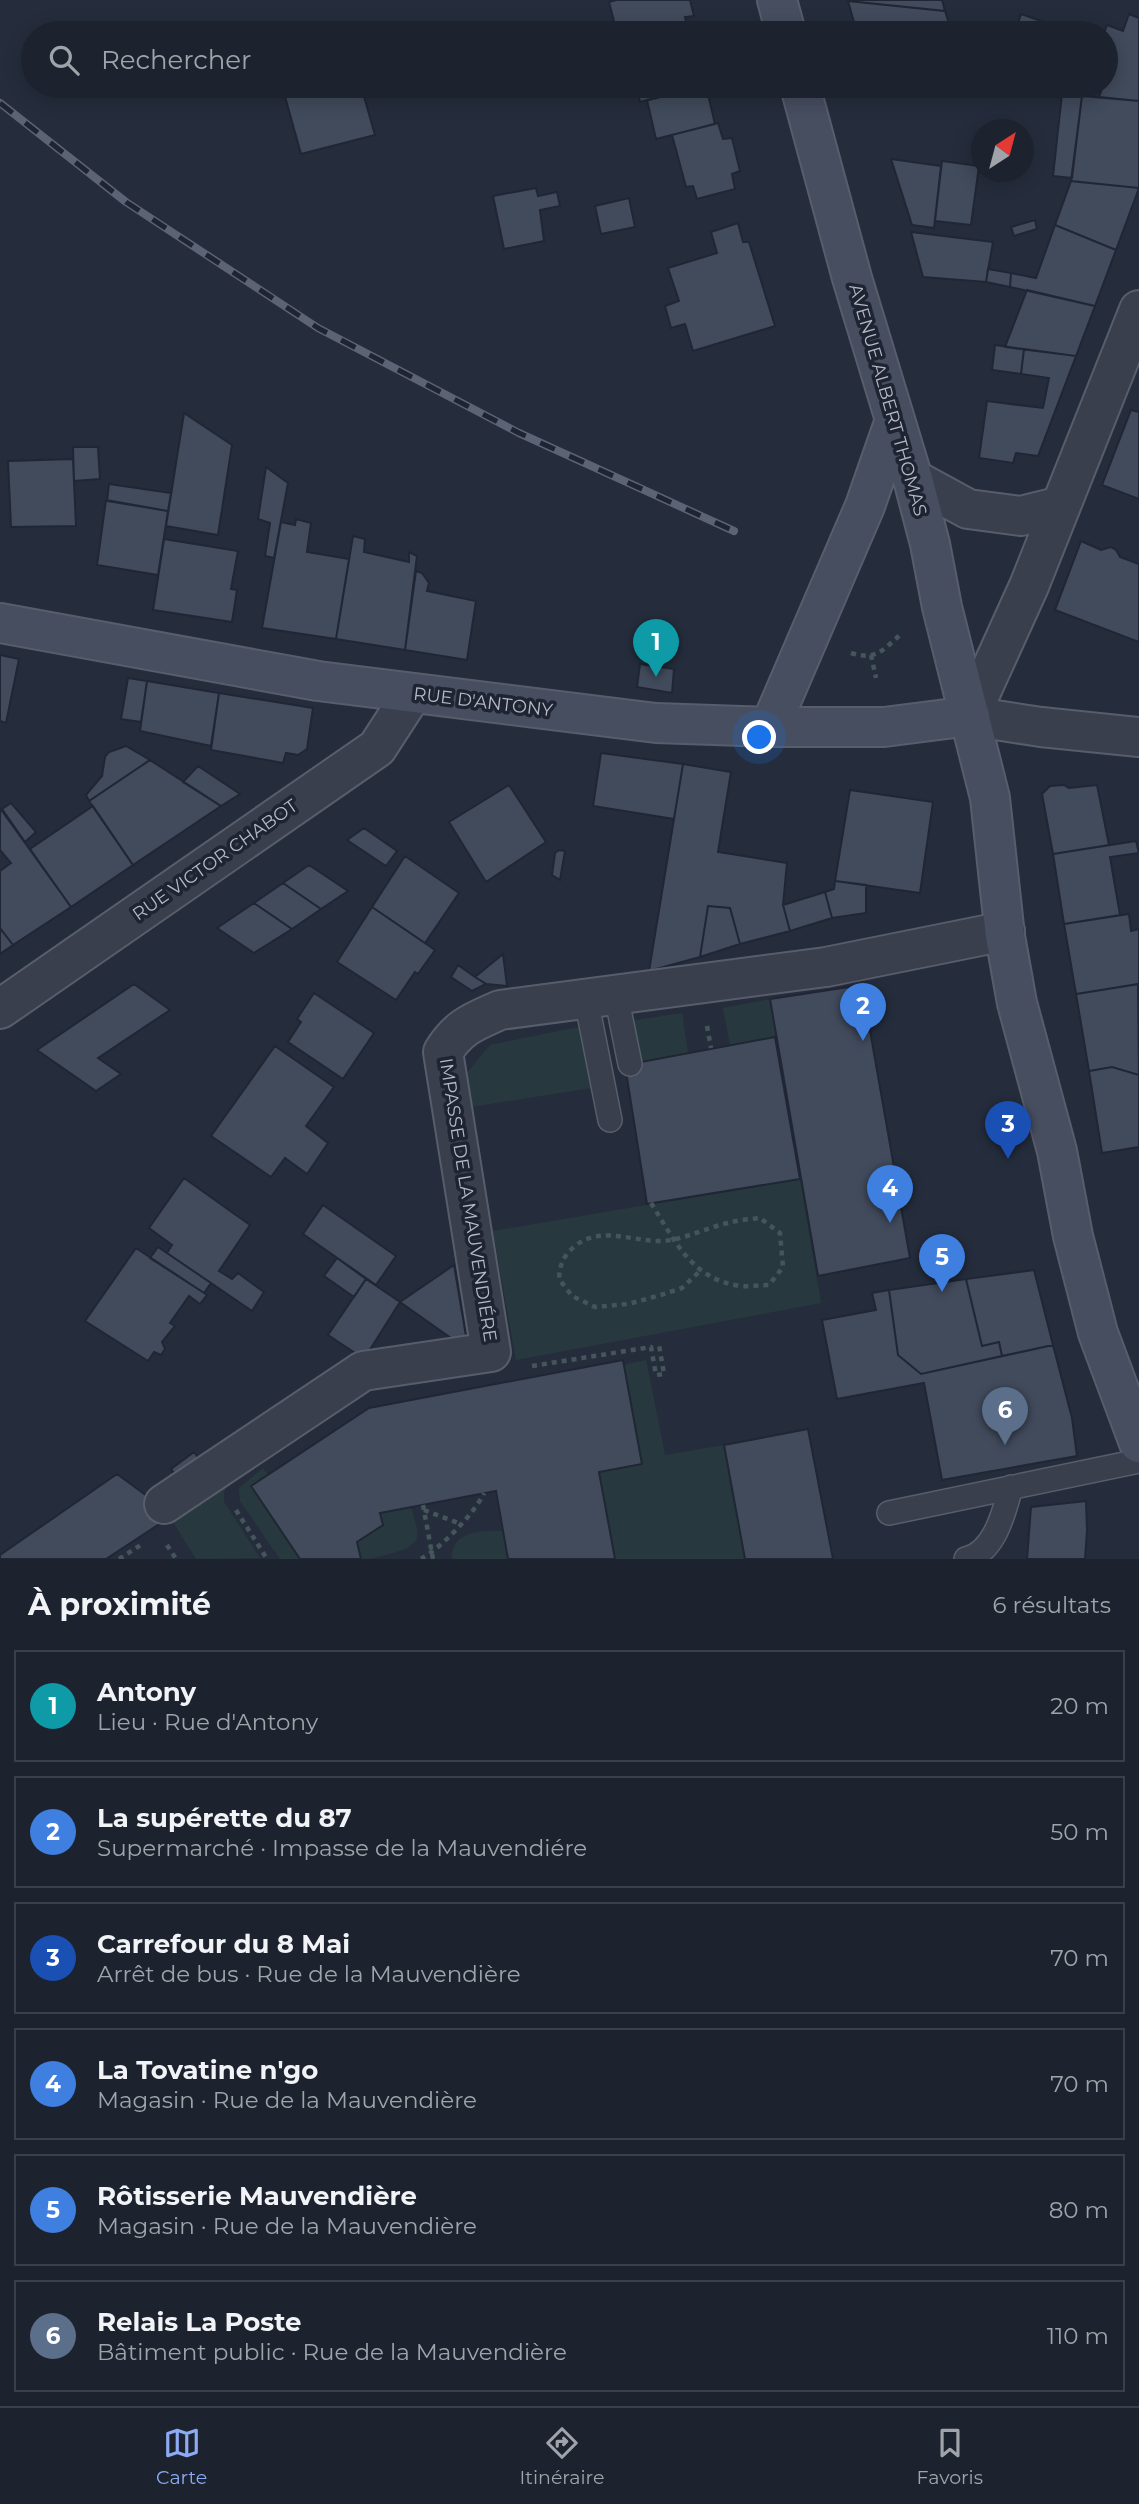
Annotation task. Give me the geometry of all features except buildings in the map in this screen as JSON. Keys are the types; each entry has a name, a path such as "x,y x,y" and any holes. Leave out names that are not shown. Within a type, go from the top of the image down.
{"street":[{"path":"777,0 783,21"},
{"name":"AVENUE ALBERT THOMAS","path":"803,98 852,278 930,544 942,607 990,798 1005,930 1017,1003 1057,1151 1073,1236 1098,1333 1139,1443"},
{"path":"1139,310 1029,586 970,716 1041,727 1139,737"},
{"path":"770,727 864,506 895,420"},
{"path":"913,479 968,509 988,513 1021,516 1061,506"},
{"name":"RUE D'ANTONY","path":"0,623 318,681 656,723 884,727 970,716"},
{"name":"RUE VICTOR CHABOT","path":"0,1009 377,748 412,694"},
{"name":"IMPASSE DE LA MAUVENDIÉRE","path":"164,1504 363,1371 491,1352 443,1052 453,1036 461,1030 500,1010 826,967 1005,930"}],"lane":[{"path":"601,997 630,1064"},
{"path":"601,997 610,1120"},
{"path":"889,1513 1139,1461"},
{"path":"966,1559 976,1557 990,1540 1001,1521 1012,1487"}],"path":[{"path":"808,638 860,656 878,654 901,634"},
{"path":"871,655 876,678"},
{"path":"651,1203 674,1240 700,1271 716,1279 742,1286 769,1285 783,1267 780,1233 761,1218 730,1222 674,1240 635,1239 615,1234 581,1241 568,1251 560,1264 559,1279 572,1296 595,1307 628,1304 661,1295 682,1287 700,1271"},
{"path":"659,1345 664,1374"},
{"path":"421,1559 432,1556 478,1505 484,1493"},
{"path":"432,1556 423,1507 461,1524"}],"shaded area":[{"path":"770,999 776,1036 730,1045 723,1008"},
{"path":"682,1013 688,1053 639,1062 630,1021"},
{"path":"579,1027 591,1088 471,1107 466,1074 490,1045"},
{"path":"800,1179 821,1303 516,1360 493,1231"},
{"path":"646,1360 665,1455 724,1445 745,1559 615,1559 599,1472 642,1464 624,1365"},
{"path":"263,1468 300,1559 280,1559 240,1501 239,1488"},
{"path":"231,1480 224,1492 224,1502 260,1558 196,1559 170,1517"},
{"path":"411,1507 417,1531 415,1542 403,1550 361,1559 357,1542 383,1525 380,1513"},
{"path":"483,1531 503,1531 508,1559 452,1559 457,1542"}],"railway":[{"path":"0,103 126,202 318,328 519,433 734,531"}],"place":[{"name":"Antony","path":"656,677"},
{"name":"La supérette du 87","path":"863,1041"},
{"name":"Carrefour du 8 Mai","path":"1008,1159"},
{"name":"La Tovatine n'go","path":"890,1223"},
{"name":"Rôtisserie Mauvendière","path":"942,1292"},
{"name":"Relais La Poste","path":"1005,1445"}]}
